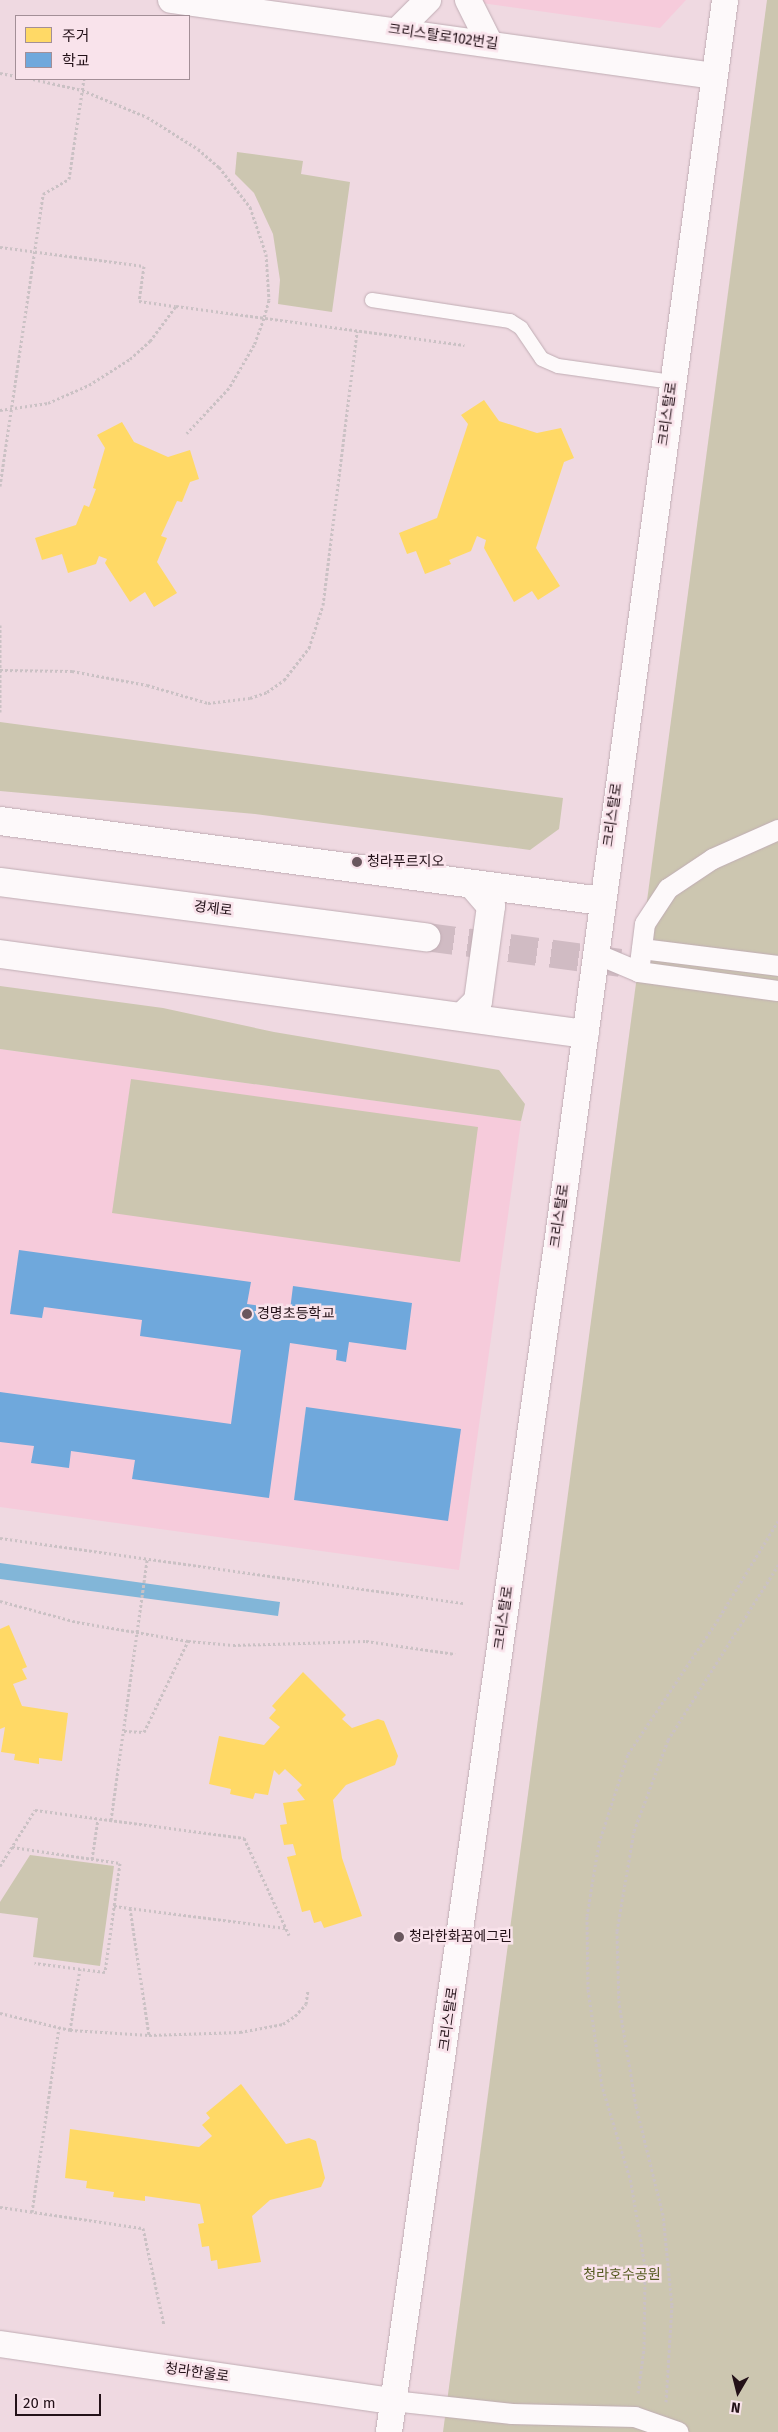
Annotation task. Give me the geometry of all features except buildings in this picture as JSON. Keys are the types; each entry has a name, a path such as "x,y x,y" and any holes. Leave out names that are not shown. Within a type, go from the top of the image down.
{"street":[{"name":"크리스탈로102번길","path":"171,0 714,76"},
{"path":"397,31 428,0"},
{"path":"468,0 490,44"},
{"name":"크리스탈로","path":"389,2432 585,1034 594,953 725,0"},
{"path":"0,821 602,901"},
{"path":"639,972 645,924 668,889 713,859 778,830"},
{"name":"경제로","path":"0,882 426,937"},
{"path":"463,1016 478,1001 491,906 472,884"},
{"path":"642,949 778,966"},
{"path":"594,953 639,972 778,991"},
{"path":"0,954 585,1034"},
{"name":"청라한울로","path":"0,2344 393,2401"},
{"path":"393,2401 512,2414 635,2417 671,2430"}],"lane":[{"path":"372,300 510,321 521,328 542,359 558,366 672,382"}],"path":[{"path":"0,73 15,76"},
{"path":"37,80 82,90 147,117 174,133 212,161 250,207 266,254 269,300 264,318 254,345 229,388 187,433"},
{"path":"0,486 43,194 69,179 84,80"},
{"path":"0,247 144,266 139,301 464,345"},
{"path":"0,410 11,410 67,396 109,373 150,342 176,306"},
{"path":"0,670 72,671 146,685 208,702 250,698 267,692 284,680 308,648 323,605 358,331"},
{"path":"0,625 0,712"},
{"path":"635,2417 644,2349 646,2266 631,2182 602,2086 588,1989 586,1916 599,1843 628,1754 717,1621 778,1520"},
{"path":"0,1538 463,1603"},
{"path":"111,1820 147,1559"},
{"path":"671,2430 671,2296 664,2215 636,2106 619,2003 618,1930 634,1831 668,1740 778,1565"},
{"path":"0,1601 58,1618 138,1634 188,1641 233,1645 366,1641 455,1654"},
{"path":"124,1731 144,1732 188,1641"},
{"path":"0,1866 35,1810 244,1838 289,1936"},
{"path":"92,1859 98,1818"},
{"path":"12,1847 120,1863 105,1972 35,1963"},
{"path":"114,1906 286,1928"},
{"path":"130,1908 149,2035"},
{"path":"70,2030 80,1969"},
{"path":"0,2013 70,2030 149,2035 240,2032 276,2026 295,2016 306,2004 308,1990"},
{"path":"32,2212 59,2028"},
{"path":"0,2207 143,2228 164,2325"}],"shaded area":[{"path":"460,0 686,0 660,28"},
{"name":"경명초등학교","path":"0,1049 521,1121 459,1570 0,1507"}],"green space":[{"name":"청라호수공원","path":"767,0 778,0 778,2432 443,2432"},
{"path":"237,152 303,161 301,174 350,182 332,312 278,304 280,280 273,234 254,193 235,174"},
{"path":"0,722 563,798 559,829 530,850 255,814 0,791"},
{"path":"0,986 163,1008 274,1032 499,1070 525,1104 521,1121 0,1049"},
{"path":"131,1079 478,1127 460,1262 112,1213"},
{"path":"30,1855 114,1866 100,1966 33,1957 38,1918 0,1913 0,1902"}],"water":[{"path":"0,1563 280,1602 278,1616 0,1579"}],"tunnel":[{"path":"426,937 620,963"}],"place":[{"name":"청라푸르지오","path":"357,862"},
{"name":"경명초등학교","path":"247,1314"},
{"name":"청라한화꿈에그린","path":"399,1937"}]}
